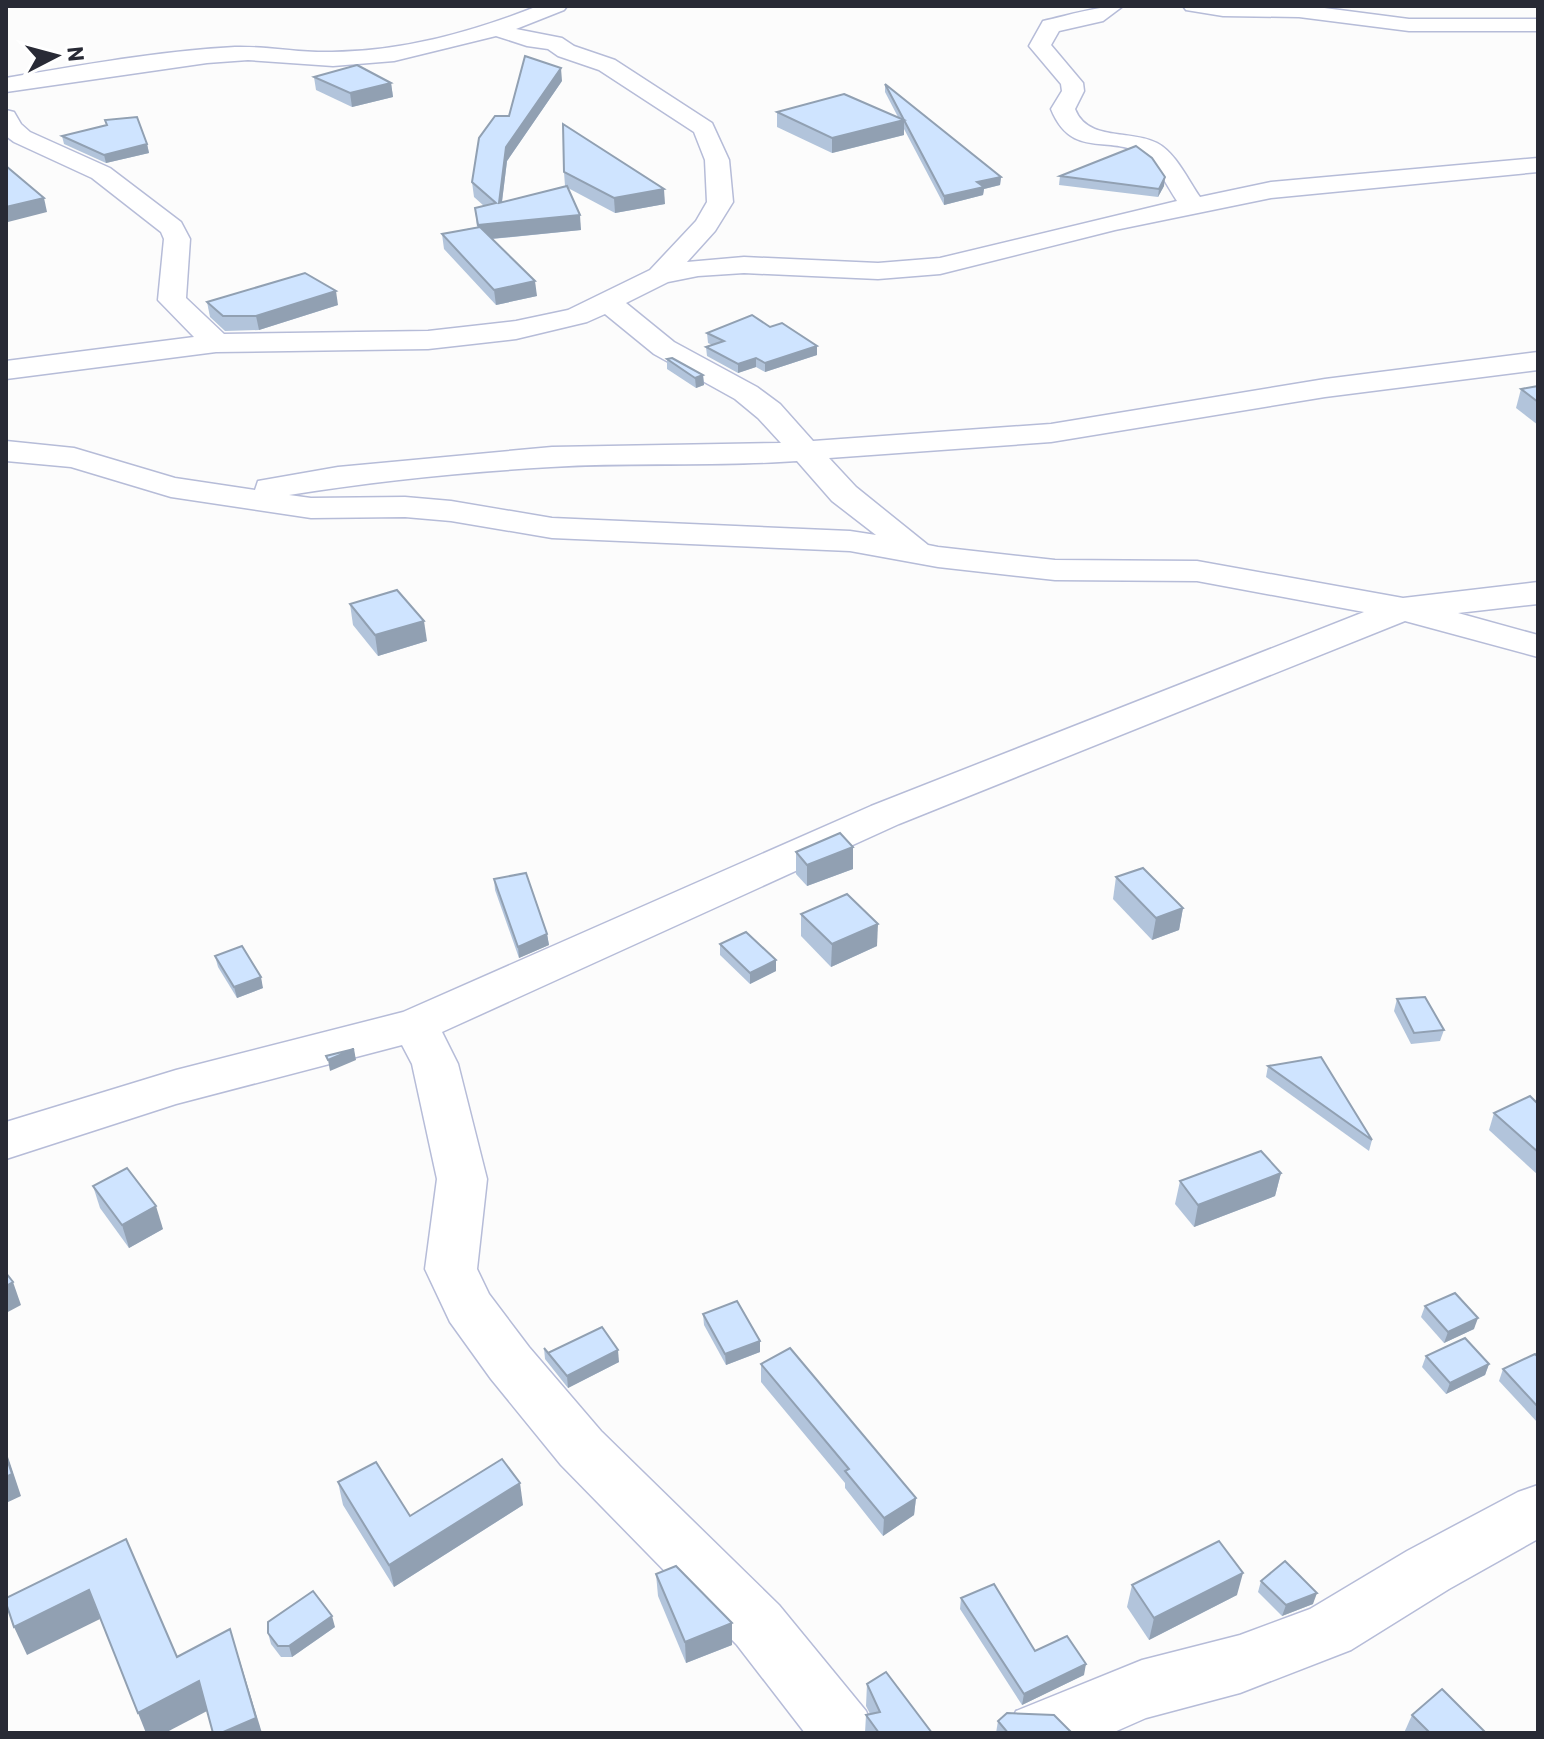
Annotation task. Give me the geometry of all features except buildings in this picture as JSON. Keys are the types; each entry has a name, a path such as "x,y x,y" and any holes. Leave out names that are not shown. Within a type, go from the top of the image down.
{"street":[{"path":"6,85 131,63 264,54 333,59 445,47 499,30 557,6"},
{"path":"1113,6 1096,17 1051,26 1040,46 1072,83 1073,91 1063,109 1064,116 1086,135 1150,148 1161,157 1168,173 1194,206"},
{"path":"1193,6 1223,10 1299,11 1418,26 1456,23 1538,25"},
{"path":"499,30 527,40 554,43 566,51 607,65 704,128 717,160 720,202 706,225 660,276"},
{"path":"6,117 11,128 22,137 101,173 172,228 177,239 172,300 216,343"},
{"path":"6,370 216,343 428,340 516,330 577,316 660,276 698,268 744,265 878,271 940,266 1114,222 1310,184 1538,165"},
{"path":"606,302 632,319 664,348 746,393 769,411 844,494 919,553"},
{"path":"214,495 338,477 552,457 746,455 1051,433 1311,390 1538,361"},
{"path":"6,451 74,458 159,484 311,508 405,507 451,511 552,528 850,541 1055,570 1197,571 1403,609 1538,646"},
{"path":"6,1141 176,1087 416,1025 885,815 1159,709 1403,609 1538,593"},
{"path":"416,1025 435,1064 462,1179 451,1269 469,1307 510,1363 581,1448 758,1625 844,1733"},
{"path":"1038,1733 1142,1690 1240,1664 1330,1630 1428,1570 1538,1510"}]}
